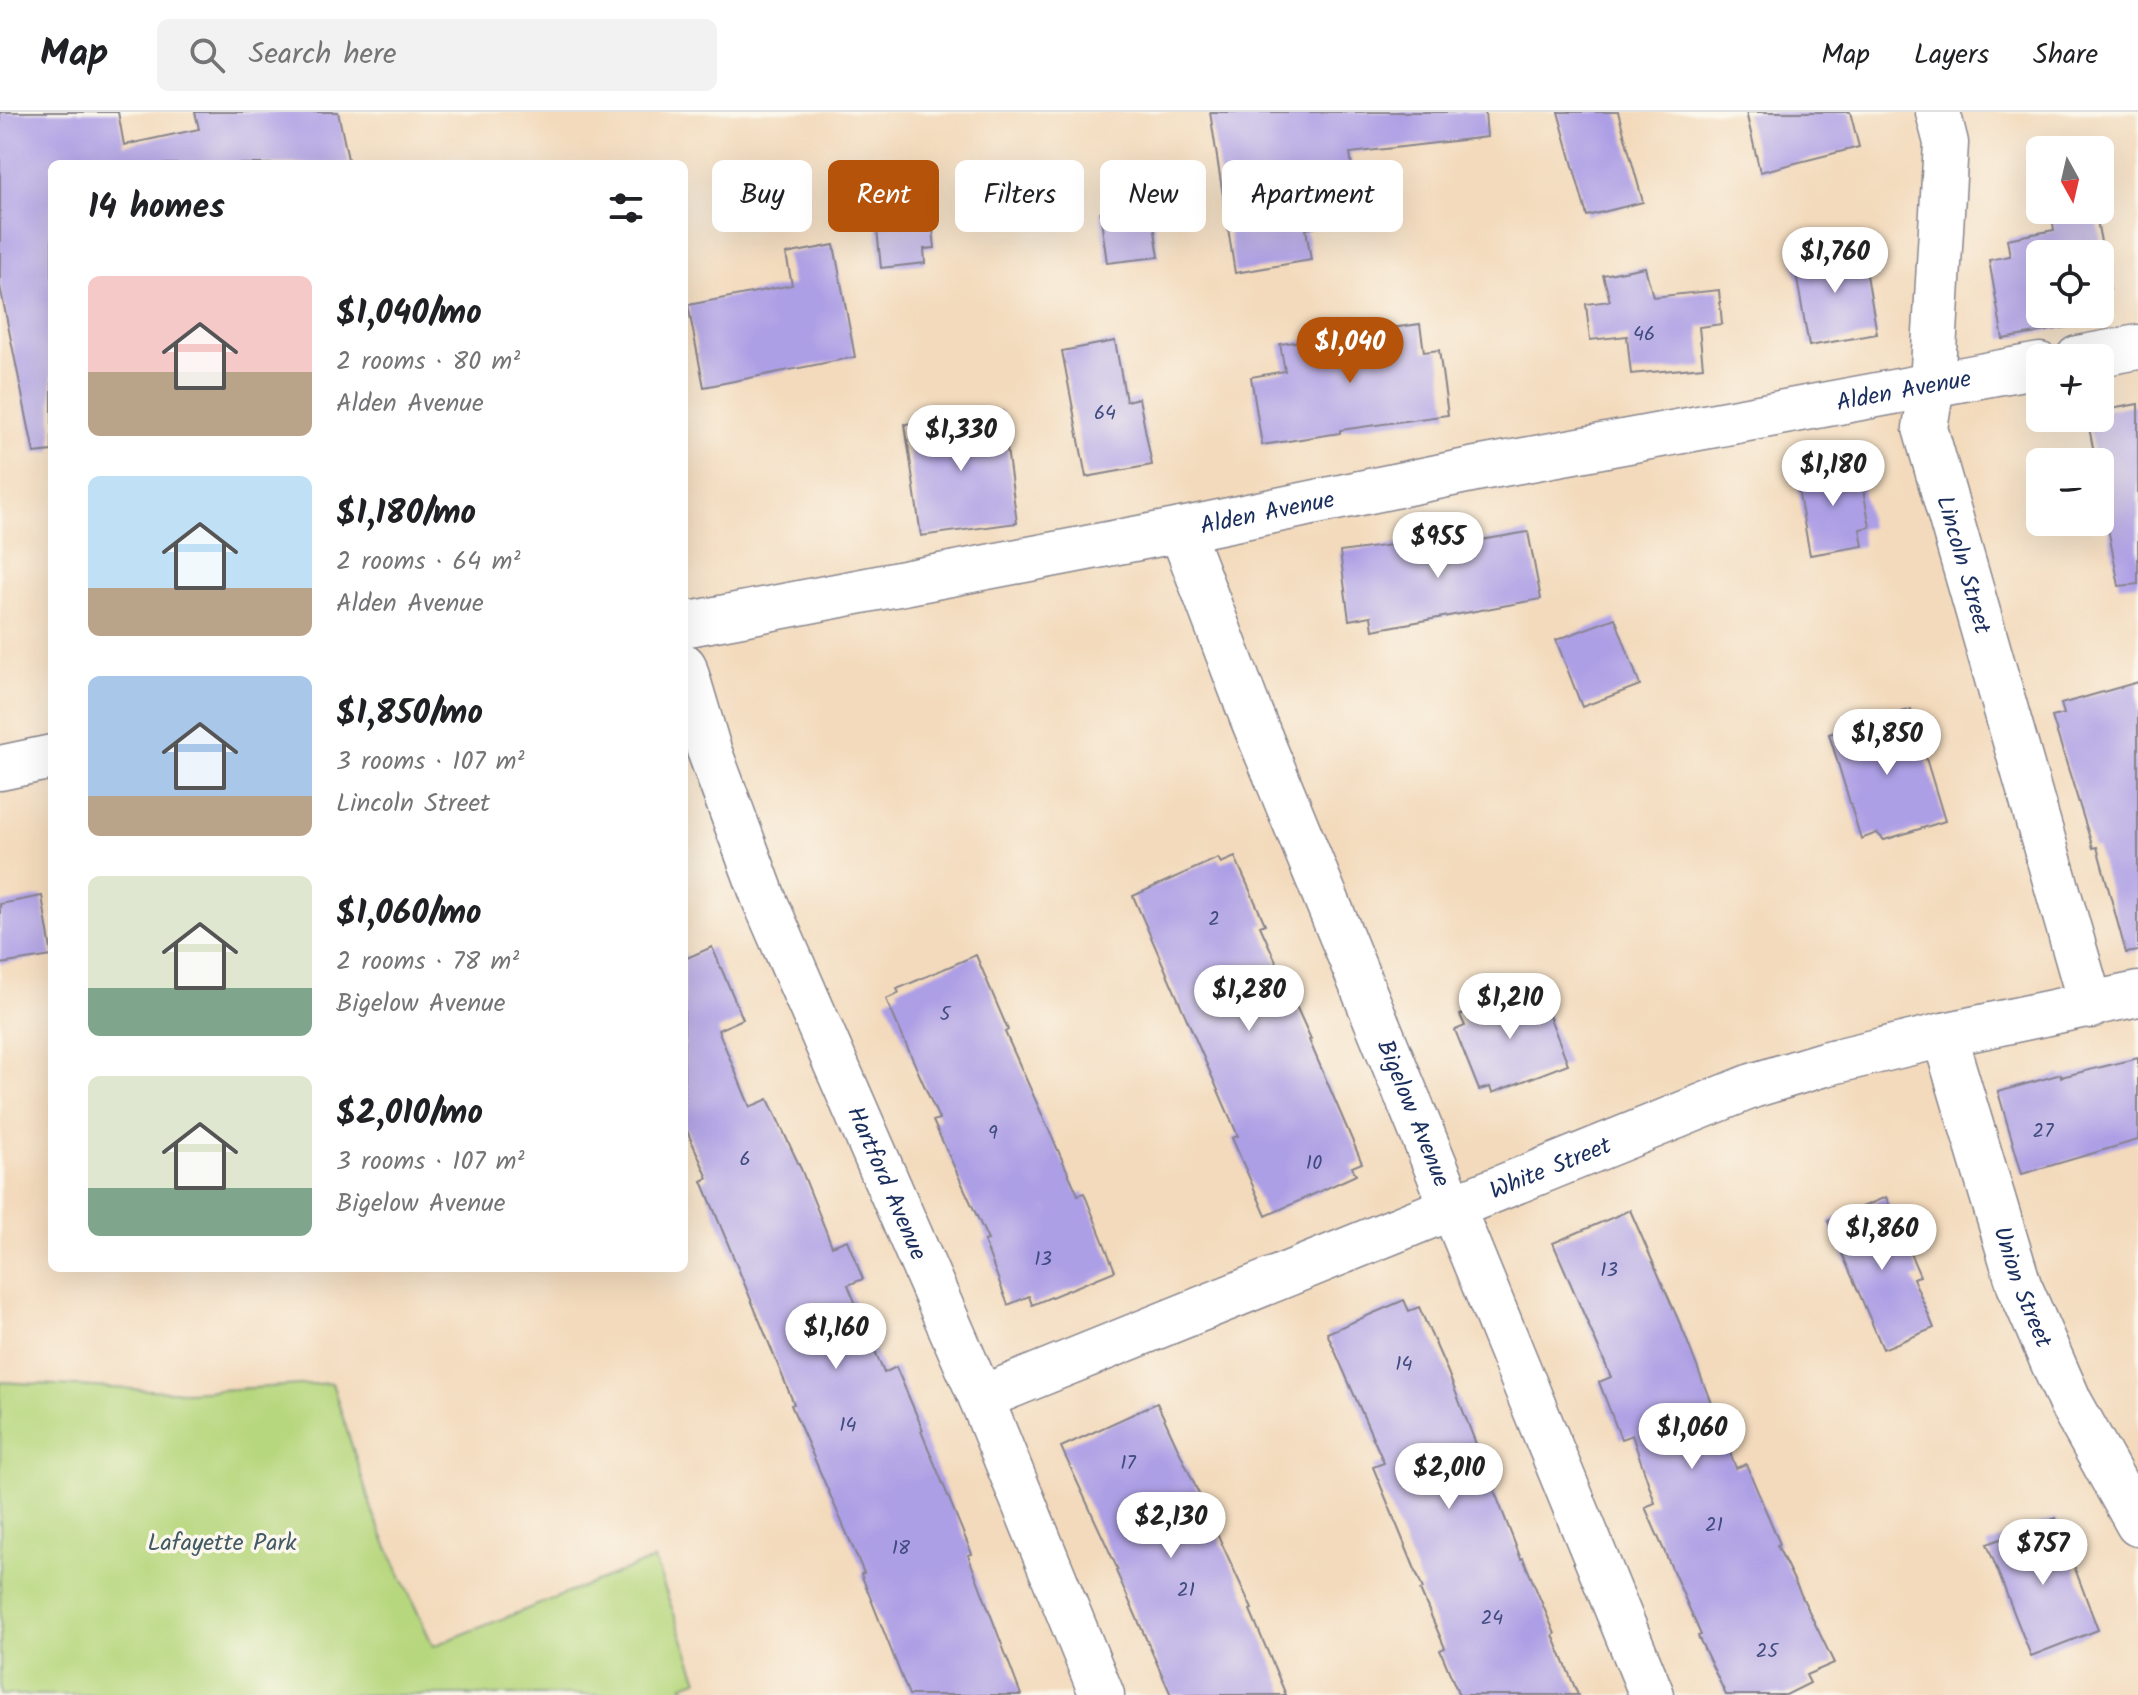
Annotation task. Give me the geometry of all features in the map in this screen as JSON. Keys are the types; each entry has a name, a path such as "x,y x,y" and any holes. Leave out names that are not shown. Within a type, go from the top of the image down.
{"street":[{"name":"Lincoln Street","path":"1938,112 1946,143 1932,385 1925,428 2091,1006"},
{"path":"2114,351 2138,347"},
{"name":"Alden Avenue","path":"688,624 1181,530 1476,469 2026,368"},
{"name":"Bigelow Avenue","path":"1181,530 1251,715 1652,1695"},
{"name":"Hartford Avenue","path":"688,679 709,750 764,899 981,1398 1102,1695"},
{"path":"0,768 48,758"},
{"name":"White Street","path":"981,1398 1752,1086 1824,1064 1944,1035 2138,994"},
{"name":"Union Street","path":"1944,1035 2019,1285 2070,1402 2138,1524"}],"green space":[{"name":"Lafayette Park","path":"0,1382 187,1392 332,1383 375,1519 433,1646 654,1559 698,1680 683,1685 687,1695 0,1695"}],"building":[{"path":"0,112 118,112 124,145 199,129 195,112 338,112 348,160 48,160 48,451 34,453 0,286"},
{"path":"1210,112 1485,112 1487,137 1350,153 1351,160 1222,160 1222,189"},
{"path":"1558,112 1618,112 1643,202 1587,216"},
{"path":"1746,112 1850,112 1859,147 1760,172"},
{"path":"2053,224 2098,224 2101,240 2026,240 2026,328 2063,328 2003,339 1989,260 2010,256 2007,239 2054,230"},
{"path":"877,232 933,232 935,248 924,249 925,263 881,268"},
{"path":"1103,232 1155,232 1159,257 1107,263"},
{"path":"1229,232 1306,232 1311,260 1235,273"},
{"path":"834,245 855,357 704,387 688,305 792,285 786,254"},
{"path":"1862,245 1877,334 1809,346 1793,257"},
{"path":"1645,267 1653,297 1719,290 1722,324 1699,327 1703,367 1631,374 1627,336 1590,340 1586,304 1610,301 1603,275"},
{"path":"1420,324 1424,352 1439,350 1448,415 1262,445 1251,377 1285,371 1280,344"},
{"path":"1115,341 1126,401 1139,398 1152,465 1086,477 1062,351"},
{"path":"2138,404 2138,584 2119,586 2110,536 2114,536 2114,448 2093,448 2090,432 2114,432 2114,408"},
{"path":"1002,411 1017,523 921,536 905,424"},
{"path":"1858,462 1870,527 1860,529 1863,546 1810,555 1795,473"},
{"path":"1528,532 1541,599 1373,630 1371,616 1349,620 1340,552 1398,544 1400,554"},
{"path":"1615,618 1640,685 1582,707 1556,640"},
{"path":"2138,682 2138,951 2126,953 2097,847 2093,848 2052,717 2064,714 2061,704"},
{"path":"1911,709 1945,821 1884,840 1877,833 1861,839 1829,734"},
{"path":"1235,857 1265,924 1260,926 1362,1163 1352,1167 1356,1175 1266,1216 1232,1138 1238,1136 1133,896 1218,858 1221,863"},
{"path":"42,896 48,932 48,957 0,964 0,904"},
{"path":"712,947 743,1019 718,1030 750,1107 768,1099 832,1246 847,1240 863,1279 848,1285 884,1373 896,1367 923,1430 972,1554 968,1555 1021,1695 909,1695 861,1574 864,1573 791,1405 794,1404 702,1181 708,1178 688,1133 688,958"},
{"path":"976,955 1008,1030 1005,1032 1078,1195 1084,1193 1115,1271 1032,1305 1029,1296 1008,1305 984,1241 988,1240 933,1121 939,1119 886,999 899,993 897,989"},
{"path":"1537,985 1568,1064 1492,1093 1490,1087 1479,1090 1455,1030 1465,1026 1460,1015"},
{"path":"2138,1058 2138,1140 2022,1174 1998,1092 2061,1074 2061,1077"},
{"path":"1886,1197 1920,1276 1913,1278 1934,1328 1883,1349 1828,1221"},
{"path":"1630,1210 1684,1333 1736,1468 1746,1464 1780,1544 1777,1545 1834,1663 1806,1675 1810,1683 1786,1695 1726,1695 1645,1507 1655,1503 1632,1435 1621,1439 1599,1382 1611,1377 1553,1243"},
{"path":"1404,1300 1409,1311 1419,1307 1447,1370 1578,1695 1459,1695 1440,1650 1445,1648 1420,1590 1423,1589 1373,1467 1384,1463 1327,1333"},
{"path":"1157,1403 1252,1609 1286,1695 1171,1695 1061,1447"},
{"path":"2056,1518 2098,1630 2031,1656 1987,1544"}]}
